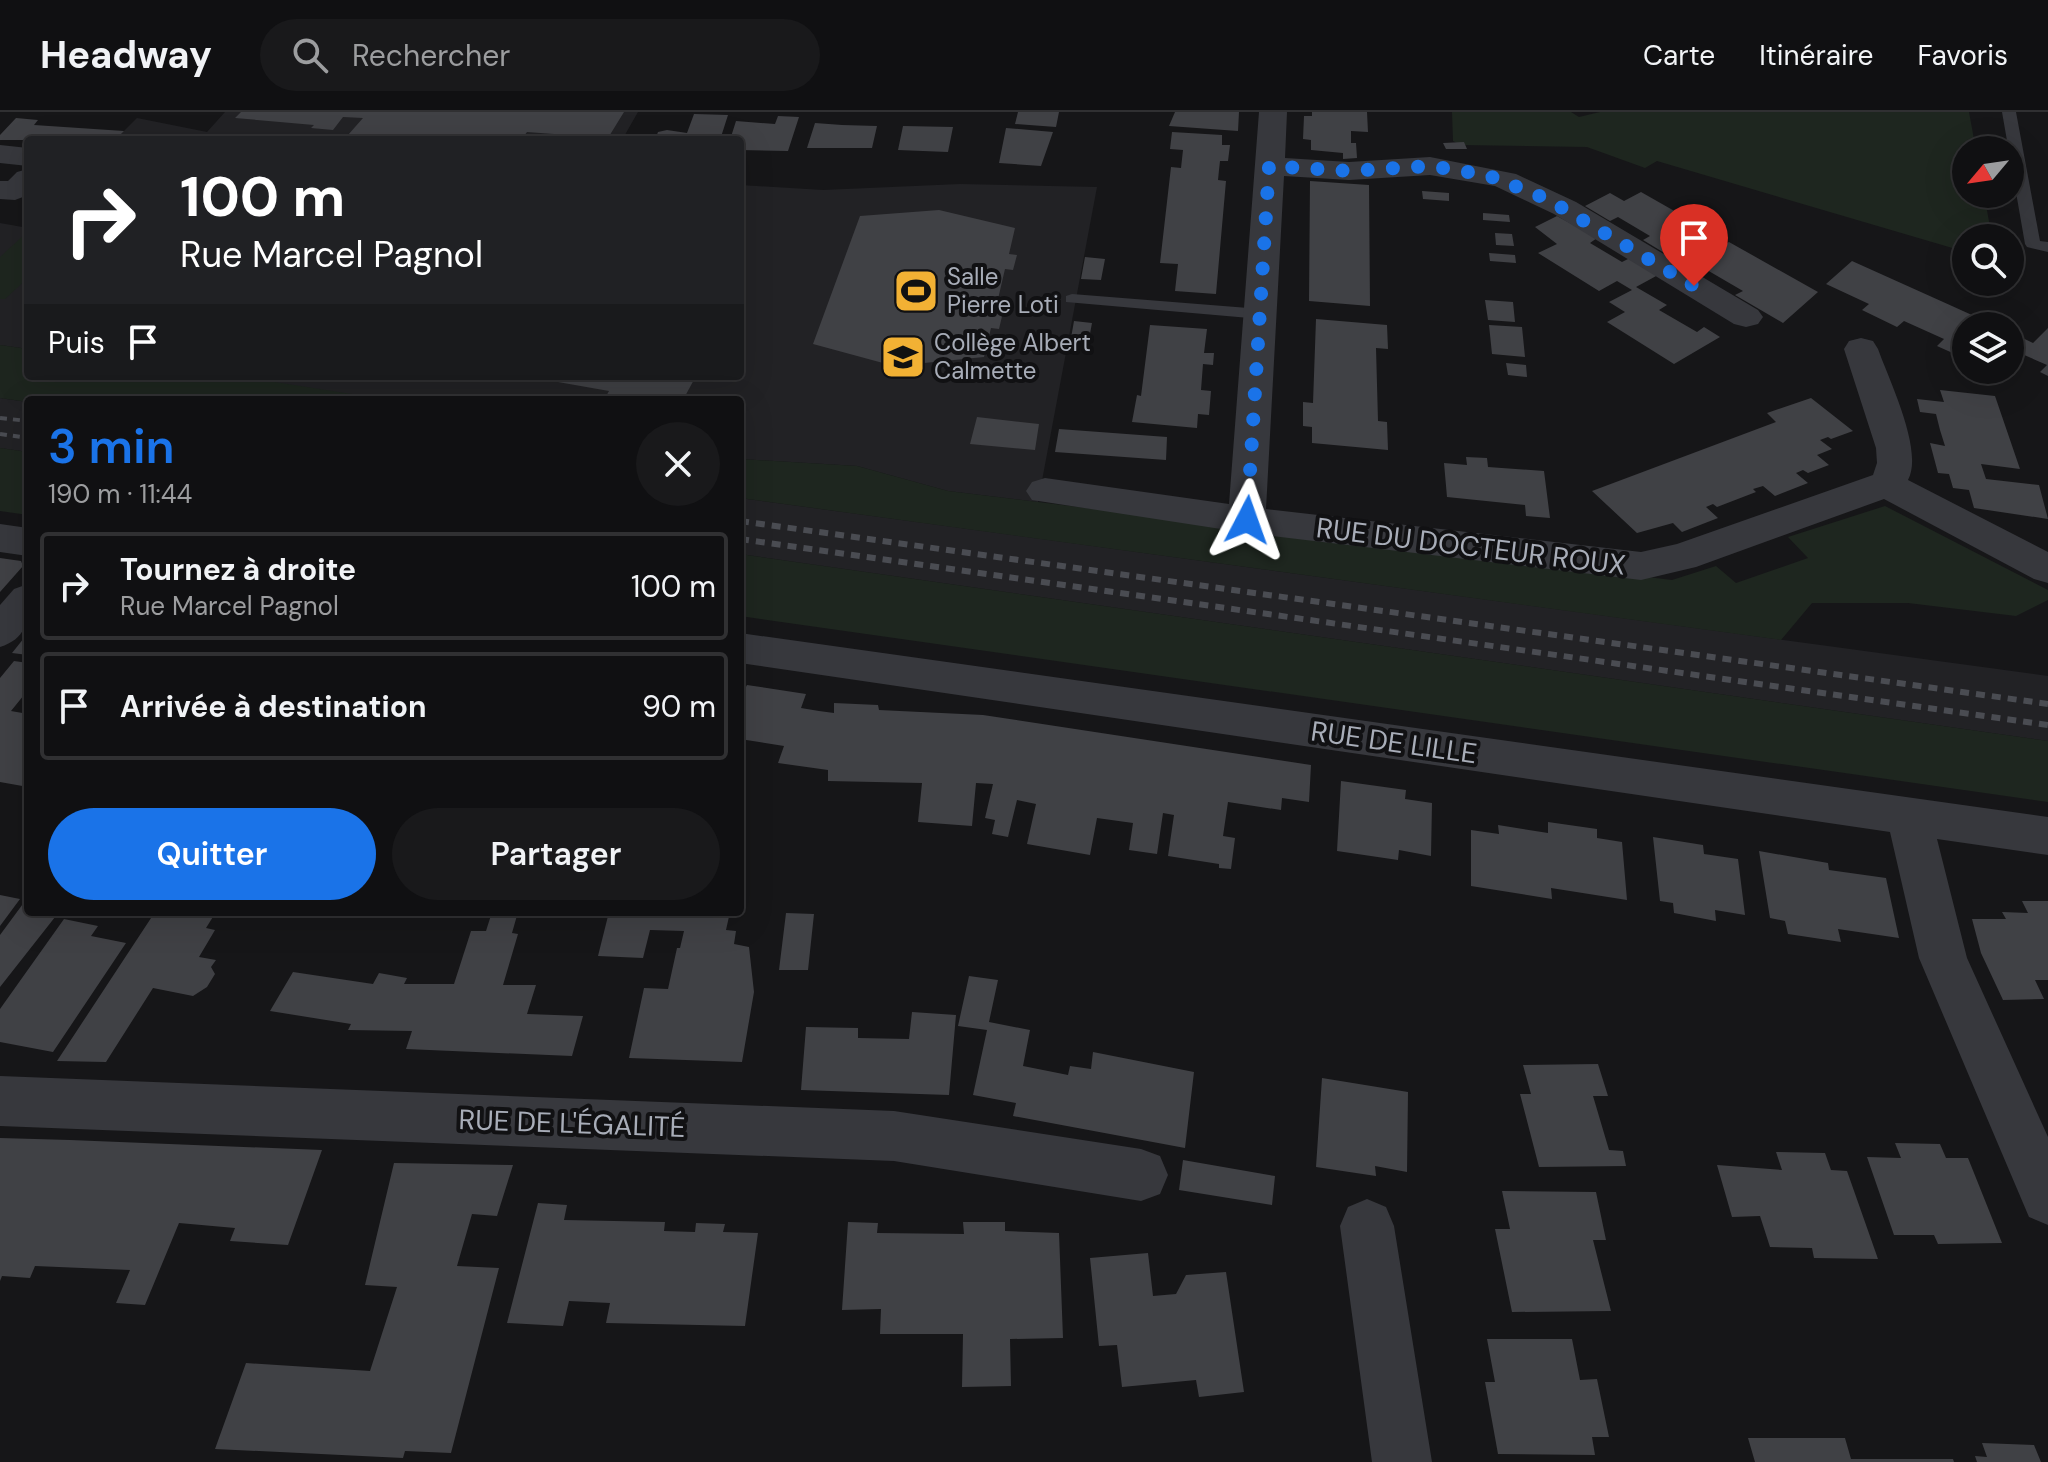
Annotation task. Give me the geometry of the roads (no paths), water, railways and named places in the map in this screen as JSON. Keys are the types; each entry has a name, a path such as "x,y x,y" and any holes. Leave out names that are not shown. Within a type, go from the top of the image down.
{"street":[{"path":"1247,520 1273,112"},
{"path":"0,154 24,157"},
{"path":"1269,166 1349,171 1430,166 1505,180 1565,208 1746,317"},
{"path":"0,190 15,191 24,182"},
{"path":"1861,349 1897,463 1894,475 1886,484 2048,569"},
{"name":"RUE DU DOCTEUR ROUX","path":"1045,491 1247,520 1641,566 1682,557 1886,484"},
{"path":"0,538 24,541"},
{"path":"0,632 24,604"},
{"name":"RUE DE LILLE","path":"744,649 2048,836"},
{"path":"1908,814 1943,958 2048,1198"},
{"name":"RUE DE L'ÉGALITÉ","path":"0,1101 894,1136 1141,1175"},
{"path":"1367,1226 1402,1462"}],"lane":[{"path":"2009,112 2033,244 2048,247"},
{"path":"1072,299 1261,314"}],"railway":[{"path":"0,418 24,421"},
{"path":"0,434 24,437"},
{"path":"744,522 2048,704"},
{"path":"744,540 2048,725"}],"place":[{"name":"Salle Pierre Loti","path":"916,291"},
{"name":"Collège Albert Calmette","path":"903,357"}]}
